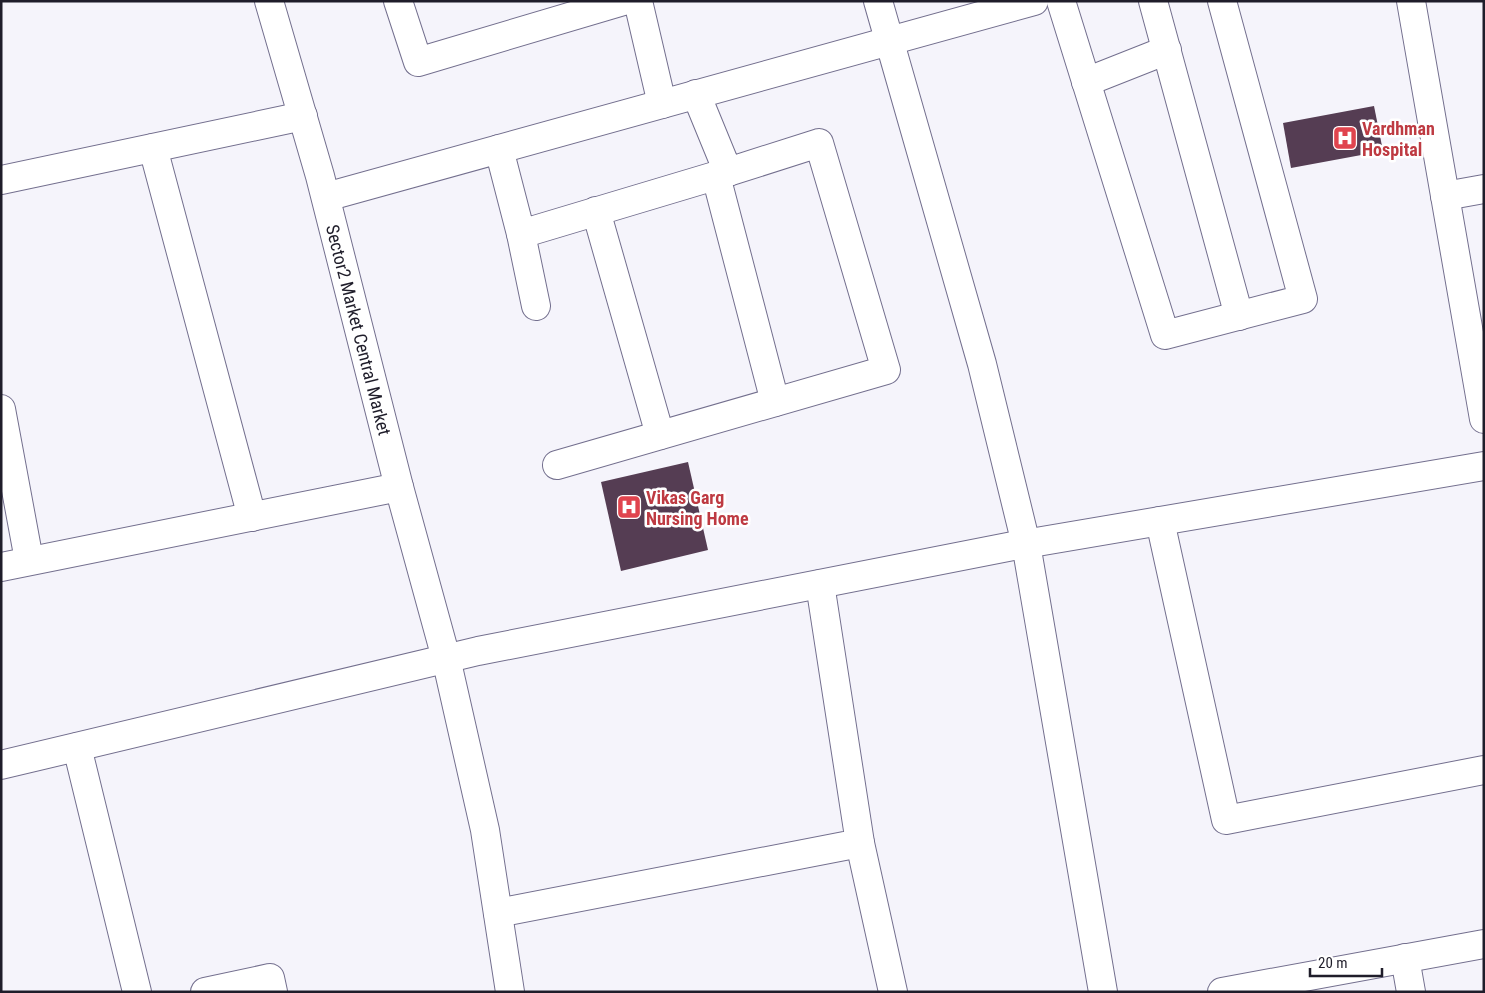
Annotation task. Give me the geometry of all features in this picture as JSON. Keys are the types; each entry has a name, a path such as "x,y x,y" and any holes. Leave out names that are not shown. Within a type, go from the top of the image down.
{"street":[{"name":"Sector2 Market Central Market","path":"269,1 326,197 399,487 446,658 485,830 510,992"},
{"path":"398,1 418,62 623,1"},
{"path":"638,1 662,104"},
{"path":"878,1 982,364 1026,544 1103,992"},
{"path":"326,197 1034,1"},
{"path":"1061,1 1165,335 1303,299 1222,1"},
{"path":"1153,1 1239,316"},
{"path":"1411,1 1484,419"},
{"path":"1086,82 1167,50"},
{"path":"696,94 722,174 776,402"},
{"path":"1,180 303,116"},
{"path":"521,234 819,143 886,370 557,465"},
{"path":"153,148 252,517"},
{"path":"499,149 521,234 536,306"},
{"path":"1445,196 1484,188"},
{"path":"596,211 660,436"},
{"path":"1,409 29,560"},
{"path":"1,765 478,651 1026,544 1484,466"},
{"path":"1,567 399,487"},
{"path":"1160,521 1226,820 1484,770"},
{"path":"820,584 860,843 893,992"},
{"path":"77,747 137,992"},
{"path":"498,913 860,843"},
{"path":"1222,992 1484,944"},
{"path":"1405,958 1411,992"},
{"path":"206,992 270,978 273,992"}],"building":[{"path":"1374,106 1383,151 1291,168 1283,123"},
{"path":"688,462 708,550 621,571 601,482"}],"place":[{"name":"Vardhman Hospital","path":"1345,138"},
{"name":"Vikas Garg Nursing Home","path":"629,507"}]}
